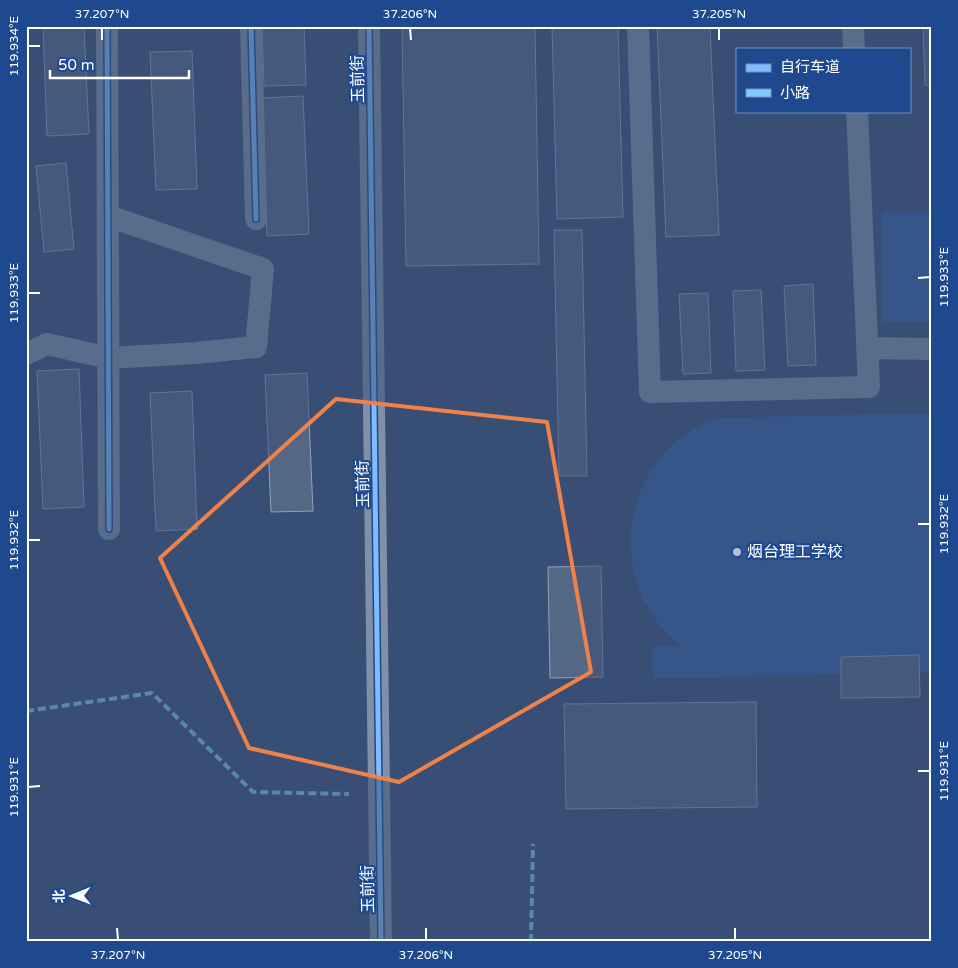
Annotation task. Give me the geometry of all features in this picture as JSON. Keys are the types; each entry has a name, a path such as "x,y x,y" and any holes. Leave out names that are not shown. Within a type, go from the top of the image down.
{"street":[{"path":"107,26 109,529"},
{"path":"252,26 256,219"},
{"name":"玉前街","path":"370,26 381,942"},
{"path":"638,26 650,392 869,387 856,112"},
{"path":"853,26 854,48"},
{"path":"26,354 46,344 109,358 196,353 256,347 263,269 108,216"},
{"path":"867,348 932,349"}],"highlighted area":[{"path":"336,399 547,422 591,672 399,782 249,748 160,558"}],"shaded area":[{"path":"882,212 932,212 932,322 882,322"},
{"path":"932,413 932,672 653,679 652,646 681,646 656,620 639,589 633,568 632,524 637,502 645,481 657,462 672,445 693,430 717,418"}],"building":[{"path":"43,26 84,26 89,134 47,136"},
{"path":"262,26 304,26 306,85 264,86"},
{"path":"402,26 535,26 539,264 406,266"},
{"path":"552,26 618,26 623,217 557,219"},
{"path":"657,26 710,26 719,235 666,237"},
{"path":"923,26 932,26 932,85 925,85"},
{"path":"192,51 197,189 156,190 150,52"},
{"path":"303,96 309,234 267,236 262,98"},
{"path":"930,155 932,155 932,170 930,170"},
{"path":"66,163 74,249 44,252 36,166"},
{"path":"554,230 582,230 587,476 559,476"},
{"path":"813,284 816,365 788,366 784,286"},
{"path":"761,290 765,370 736,371 733,291"},
{"path":"708,293 711,373 683,374 679,294"},
{"path":"79,369 84,507 43,509 37,371"},
{"path":"307,373 313,511 271,512 265,375"},
{"path":"192,391 197,529 156,531 150,393"},
{"path":"601,566 603,677 550,678 548,567"},
{"path":"919,655 920,697 841,698 841,657"},
{"path":"756,702 757,807 566,809 564,704"}],"marked path":[{"path":"26,711 152,693 253,792 349,794"},
{"path":"531,942 533,844"}],"cycle path":[{"path":"107,26 109,529"},
{"path":"251,26 256,219"},
{"path":"369,26 381,942"}],"place":[{"name":"烟台理工学校","path":"737,552"}]}
